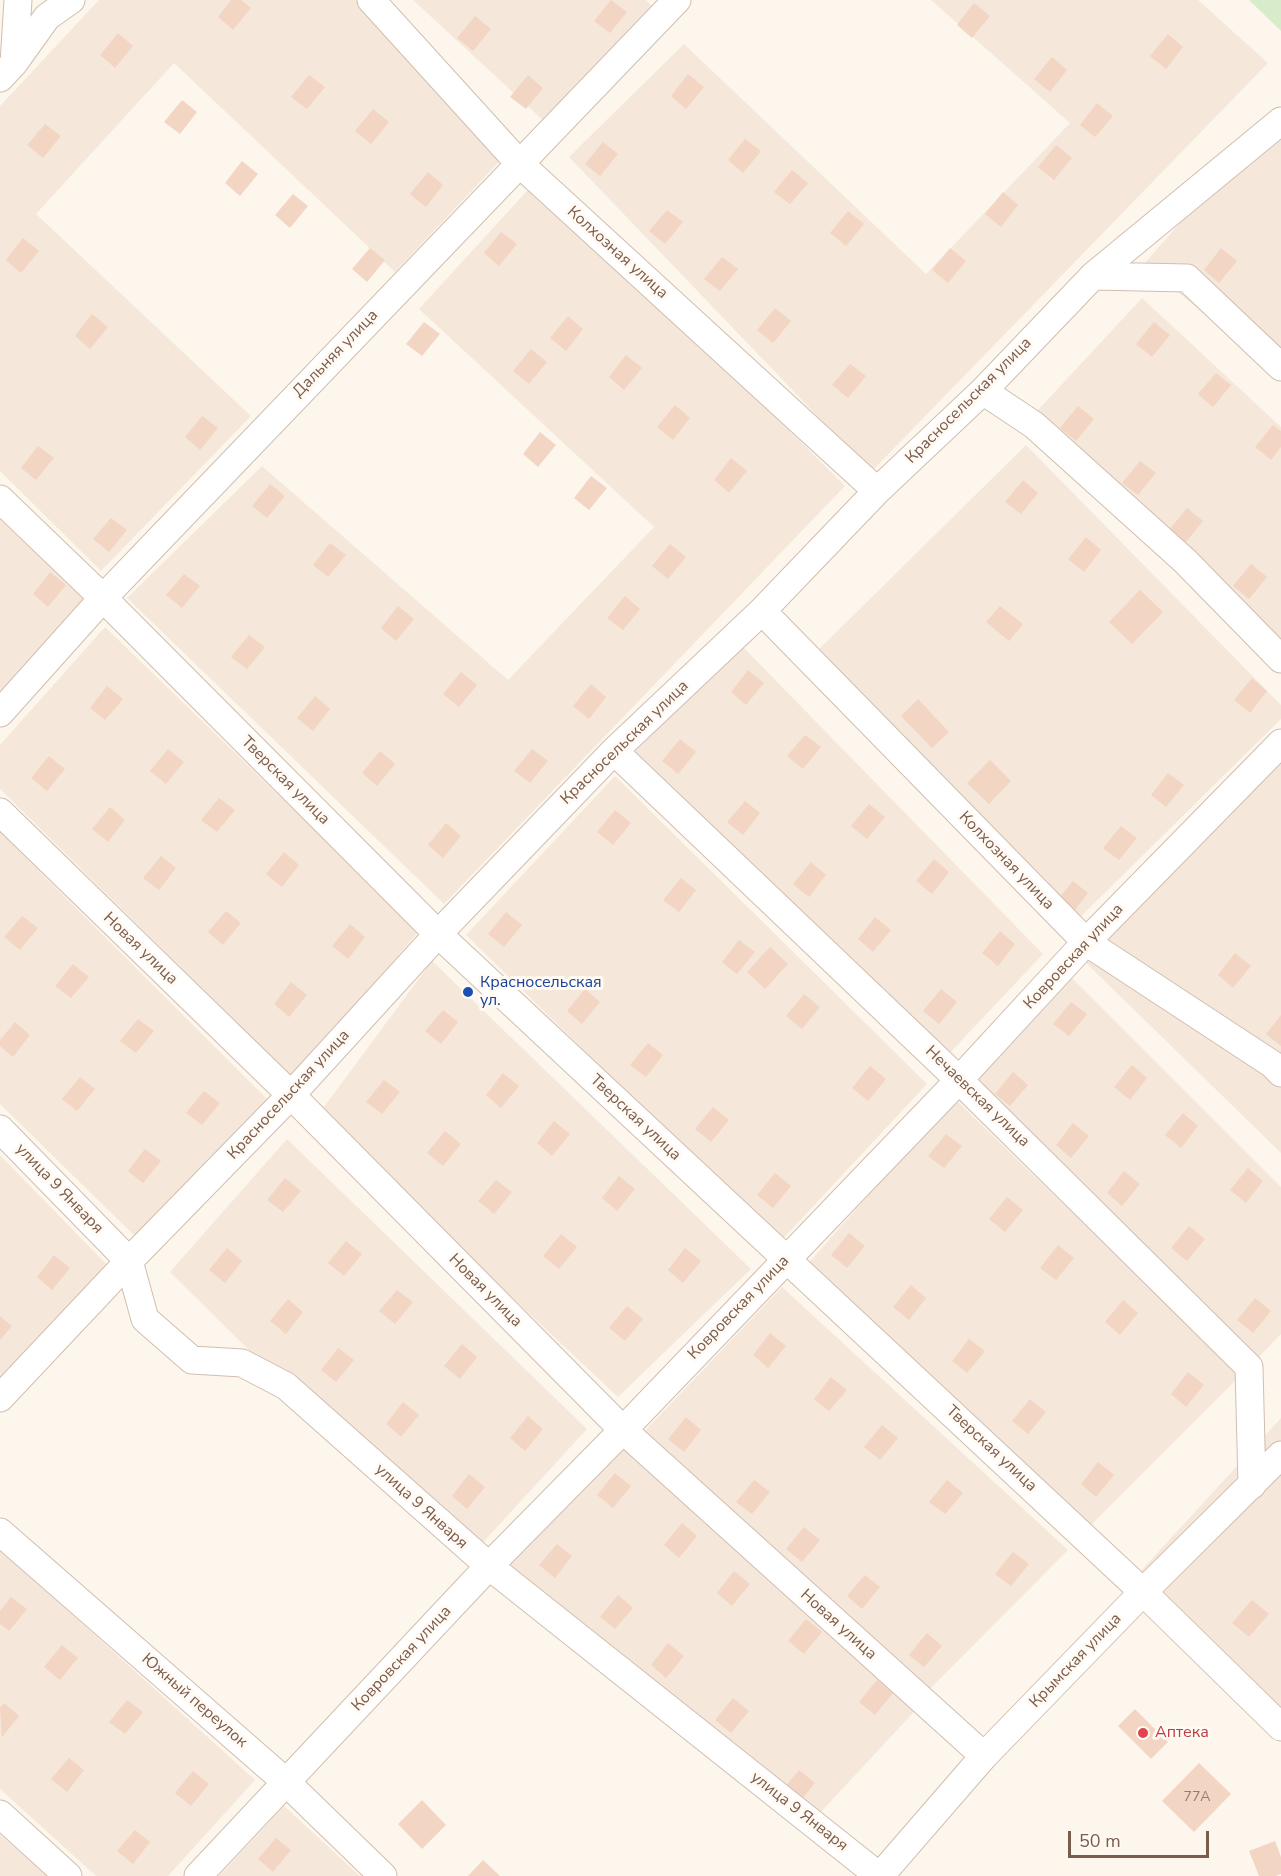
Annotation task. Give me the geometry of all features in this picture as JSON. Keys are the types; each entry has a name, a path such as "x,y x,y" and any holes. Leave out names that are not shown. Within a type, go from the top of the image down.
{"street":[{"path":"7,70 18,0"},
{"path":"7,70 47,17 71,0"},
{"name":"Колхозная улица","path":"371,0 519,163 878,491"},
{"name":"Дальняя улица","path":"0,713 103,598 677,0"},
{"name":"Красносельская улица","path":"0,1398 129,1261 291,1095 438,934 614,751 762,611 878,491 982,392 1093,276 1281,121"},
{"path":"1093,276 1187,278 1281,367"},
{"path":"982,392 1034,425 1185,561 1281,659"},
{"name":"Тверская улица","path":"0,499 103,598 438,934 1143,1592 1281,1726"},
{"name":"Колхозная улица","path":"762,611 1086,942 1272,1064 1281,1073"},
{"name":"Ковровская улица","path":"198,1876 489,1566 623,1430 959,1080 1086,942 1281,742"},
{"name":"Нечаевская улица","path":"614,751 959,1080 1249,1367 1252,1485"},
{"name":"Новая улица","path":"0,812 291,1095 623,1430 984,1756"},
{"name":"улица 9 Января","path":"0,1128 129,1261 145,1319 192,1360 242,1363 286,1386 489,1566 880,1876"},
{"name":"Крымская улица","path":"880,1876 984,1756 1143,1592 1281,1455"},
{"name":"Южный переулок","path":"0,1532 286,1782 383,1876"},
{"path":"0,1815 68,1876"}],"shaded area":[{"path":"99,0 356,0 512,148 395,272 174,63 36,214 251,416 101,571 0,471 0,106"},
{"path":"413,0 646,0 657,11 545,122"},
{"path":"931,0 1198,0 1268,63 871,472 569,157 684,44 926,274 1070,123"},
{"path":"1281,107 1281,378 1144,264"},
{"path":"537,180 845,486 444,904 127,598 262,466 508,680 654,527 419,309"},
{"path":"1142,298 1281,427 1281,661 1025,424"},
{"path":"1026,445 1281,705 1281,719 1064,933 802,666"},
{"path":"0,511 87,599 0,695"},
{"path":"105,627 419,931 294,1079 0,789 0,745"},
{"path":"739,643 1043,954 945,1058 635,752"},
{"path":"1281,757 1281,1153 1084,961"},
{"path":"615,776 927,1084 780,1242 466,935"},
{"path":"0,832 274,1106 144,1245 0,1104"},
{"path":"432,961 751,1269 618,1397 318,1115"},
{"path":"1067,973 1281,1187 1281,1334 1254,1362 970,1080"},
{"path":"954,1098 1240,1376 1086,1530 806,1266"},
{"path":"287,1139 587,1429 464,1563 170,1272"},
{"path":"0,1155 112,1270 0,1387"},
{"path":"782,1287 1068,1550 927,1692 640,1436"},
{"path":"1281,1418 1281,1713 1138,1574"},
{"path":"625,1446 925,1700 805,1829 496,1580"},
{"path":"0,1549 255,1780 168,1876 96,1876 0,1789"},
{"path":"284,1806 360,1876 219,1876"},
{"path":"0,1834 47,1876 0,1876"}],"green space":[{"path":"1249,0 1281,0 1281,31"}],"building":[{"path":"231,0 241,0 251,8 233,30 218,17"},
{"path":"611,0 627,12 610,33 594,21"},
{"path":"974,3 990,16 972,38 957,25"},
{"path":"475,16 491,29 473,51 457,38"},
{"path":"118,33 133,46 115,68 100,55"},
{"path":"1168,34 1183,47 1166,69 1150,56"},
{"path":"1052,57 1067,70 1050,92 1034,79"},
{"path":"688,74 704,87 686,109 671,96"},
{"path":"309,75 325,87 307,109 291,97"},
{"path":"528,75 543,88 526,109 510,97"},
{"path":"182,100 197,112 180,134 164,122"},
{"path":"1097,103 1113,116 1095,137 1080,125"},
{"path":"373,109 389,122 371,144 355,131"},
{"path":"45,124 61,136 43,158 27,145"},
{"path":"745,139 761,151 743,173 728,160"},
{"path":"603,142 618,154 600,176 585,164"},
{"path":"1056,145 1072,158 1054,180 1038,167"},
{"path":"242,161 258,174 240,196 225,183"},
{"path":"792,170 808,183 790,204 774,192"},
{"path":"428,172 443,185 426,207 410,194"},
{"path":"1003,192 1018,205 1001,227 985,214"},
{"path":"293,194 308,206 290,228 275,215"},
{"path":"667,210 683,222 665,244 649,231"},
{"path":"848,211 864,224 846,246 830,233"},
{"path":"501,232 517,244 499,266 484,253"},
{"path":"23,238 39,251 21,273 6,260"},
{"path":"370,248 385,260 367,282 352,269"},
{"path":"950,248 966,261 948,283 932,270"},
{"path":"1221,248 1237,261 1219,283 1204,270"},
{"path":"722,257 738,269 720,291 704,279"},
{"path":"775,308 791,321 773,343 757,330"},
{"path":"92,314 108,327 90,349 75,336"},
{"path":"568,316 583,329 566,351 550,338"},
{"path":"424,322 440,334 422,356 406,344"},
{"path":"1154,322 1170,335 1152,357 1136,344"},
{"path":"531,349 547,362 529,384 513,371"},
{"path":"626,355 642,368 624,390 609,377"},
{"path":"850,364 866,376 848,398 832,385"},
{"path":"1216,373 1231,385 1213,407 1198,394"},
{"path":"675,405 690,418 673,440 657,427"},
{"path":"1078,406 1094,419 1076,441 1060,428"},
{"path":"202,416 218,428 200,450 185,437"},
{"path":"1273,425 1281,431 1281,447 1271,460 1255,447"},
{"path":"540,432 556,445 538,467 523,454"},
{"path":"38,446 54,458 36,480 21,468"},
{"path":"731,458 747,471 729,493 714,480"},
{"path":"1140,461 1156,473 1138,495 1122,483"},
{"path":"591,476 607,488 589,510 574,498"},
{"path":"1023,480 1038,493 1021,514 1005,502"},
{"path":"270,484 285,496 267,518 252,506"},
{"path":"1187,508 1203,521 1185,543 1169,530"},
{"path":"111,518 127,530 109,552 93,539"},
{"path":"1086,537 1101,550 1084,572 1068,559"},
{"path":"330,543 346,555 328,577 313,565"},
{"path":"670,544 686,557 668,579 652,566"},
{"path":"1251,564 1267,577 1249,599 1233,586"},
{"path":"50,572 66,585 48,607 33,594"},
{"path":"184,574 200,586 182,608 166,595"},
{"path":"1140,590 1163,612 1132,644 1109,622"},
{"path":"625,596 640,609 623,630 607,618"},
{"path":"398,606 414,619 396,641 381,628"},
{"path":"1000,606 1023,624 1009,641 986,622"},
{"path":"249,635 265,647 247,669 231,657"},
{"path":"748,670 764,683 746,705 731,692"},
{"path":"461,672 477,685 459,707 443,694"},
{"path":"1252,678 1267,691 1250,713 1234,700"},
{"path":"591,684 606,697 589,719 573,706"},
{"path":"107,686 123,699 105,720 90,708"},
{"path":"315,696 330,709 313,731 297,718"},
{"path":"918,699 949,732 932,748 901,716"},
{"path":"805,735 821,747 803,769 787,756"},
{"path":"680,739 696,752 678,774 662,761"},
{"path":"168,749 184,762 166,784 150,771"},
{"path":"532,749 548,761 530,783 514,771"},
{"path":"380,751 395,764 377,786 362,773"},
{"path":"49,756 65,769 47,791 31,778"},
{"path":"990,760 1011,781 989,804 967,783"},
{"path":"1168,773 1184,785 1166,807 1151,795"},
{"path":"219,798 235,810 217,832 201,820"},
{"path":"745,801 760,813 743,835 727,822"},
{"path":"869,804 885,817 867,839 851,826"},
{"path":"110,807 125,820 108,842 92,829"},
{"path":"615,810 631,823 613,845 597,832"},
{"path":"446,823 461,836 443,858 428,845"},
{"path":"1121,826 1137,838 1119,860 1103,848"},
{"path":"284,852 299,865 282,887 266,874"},
{"path":"161,856 176,868 159,890 143,878"},
{"path":"934,859 949,872 932,894 916,881"},
{"path":"811,862 826,875 809,897 793,884"},
{"path":"681,878 696,890 679,912 663,900"},
{"path":"1073,881 1088,893 1071,915 1055,903"},
{"path":"226,911 241,923 223,945 208,932"},
{"path":"506,912 522,925 504,947 488,934"},
{"path":"22,916 38,928 20,950 4,937"},
{"path":"875,917 891,930 873,952 858,939"},
{"path":"350,924 365,937 348,959 332,946"},
{"path":"1000,931 1015,944 998,966 982,953"},
{"path":"739,940 755,952 737,974 722,962"},
{"path":"770,947 788,964 765,989 747,972"},
{"path":"1235,953 1251,966 1233,988 1218,975"},
{"path":"73,964 89,977 71,998 55,986"},
{"path":"291,982 307,995 289,1017 274,1004"},
{"path":"585,989 600,1002 582,1024 567,1011"},
{"path":"941,989 957,1002 939,1024 923,1011"},
{"path":"804,994 820,1007 802,1029 786,1016"},
{"path":"1071,1002 1087,1014 1069,1036 1053,1024"},
{"path":"443,1010 458,1022 441,1044 425,1031"},
{"path":"1281,1015 1281,1046 1266,1034"},
{"path":"138,1019 154,1031 136,1053 120,1041"},
{"path":"15,1022 30,1035 13,1057 0,1046 0,1040"},
{"path":"648,1043 663,1055 646,1077 630,1065"},
{"path":"1132,1065 1147,1078 1130,1100 1114,1087"},
{"path":"870,1066 886,1079 868,1101 852,1088"},
{"path":"1013,1072 1028,1085 1010,1106 995,1094"},
{"path":"503,1073 519,1086 501,1108 486,1095"},
{"path":"80,1077 95,1089 77,1111 62,1099"},
{"path":"384,1080 400,1092 382,1114 366,1102"},
{"path":"204,1091 220,1103 202,1125 186,1113"},
{"path":"713,1107 729,1120 711,1142 695,1129"},
{"path":"1183,1113 1198,1126 1181,1148 1165,1135"},
{"path":"554,1121 570,1134 552,1156 537,1143"},
{"path":"1073,1123 1089,1136 1071,1158 1056,1145"},
{"path":"445,1131 461,1144 443,1166 427,1153"},
{"path":"946,1134 962,1146 944,1168 928,1156"},
{"path":"145,1149 161,1161 143,1183 128,1171"},
{"path":"1248,1168 1263,1181 1246,1203 1230,1190"},
{"path":"1124,1171 1140,1184 1122,1206 1107,1193"},
{"path":"775,1173 791,1186 773,1208 757,1195"},
{"path":"619,1176 635,1189 617,1211 602,1198"},
{"path":"285,1178 301,1191 283,1212 267,1200"},
{"path":"496,1180 512,1192 494,1214 478,1201"},
{"path":"1007,1197 1023,1210 1005,1232 989,1219"},
{"path":"1189,1226 1205,1239 1187,1261 1171,1248"},
{"path":"849,1233 865,1246 847,1268 831,1255"},
{"path":"561,1234 577,1247 559,1269 543,1256"},
{"path":"346,1241 362,1254 344,1276 328,1263"},
{"path":"1058,1245 1074,1258 1056,1280 1040,1268"},
{"path":"227,1248 242,1261 225,1283 209,1270"},
{"path":"685,1248 701,1261 683,1283 668,1270"},
{"path":"54,1255 70,1268 52,1290 37,1277"},
{"path":"911,1285 926,1298 909,1320 893,1307"},
{"path":"397,1290 413,1302 395,1324 379,1311"},
{"path":"1255,1298 1271,1311 1253,1333 1237,1320"},
{"path":"288,1299 303,1312 286,1334 270,1321"},
{"path":"1123,1300 1138,1313 1120,1335 1105,1322"},
{"path":"627,1306 643,1319 625,1341 609,1328"},
{"path":"0,1316 12,1326 0,1340"},
{"path":"770,1333 786,1346 768,1368 753,1355"},
{"path":"969,1339 985,1351 967,1373 952,1361"},
{"path":"462,1344 477,1357 460,1379 444,1366"},
{"path":"338,1348 354,1360 336,1382 321,1370"},
{"path":"1188,1372 1204,1385 1186,1407 1171,1394"},
{"path":"831,1377 847,1390 829,1411 814,1399"},
{"path":"1030,1399 1046,1412 1028,1434 1012,1421"},
{"path":"403,1402 419,1415 401,1437 386,1424"},
{"path":"528,1416 543,1429 525,1451 510,1438"},
{"path":"686,1417 701,1430 684,1452 668,1439"},
{"path":"882,1425 898,1438 880,1460 864,1447"},
{"path":"1098,1462 1114,1475 1096,1497 1081,1484"},
{"path":"615,1473 631,1486 613,1508 597,1495"},
{"path":"469,1474 485,1487 467,1509 452,1496"},
{"path":"754,1480 770,1492 752,1514 736,1502"},
{"path":"947,1480 963,1493 945,1514 929,1502"},
{"path":"682,1523 697,1536 679,1558 664,1545"},
{"path":"804,1527 820,1540 802,1562 786,1549"},
{"path":"557,1544 572,1556 555,1578 539,1565"},
{"path":"1013,1552 1029,1564 1011,1586 995,1574"},
{"path":"734,1571 750,1584 732,1606 717,1593"},
{"path":"865,1575 880,1587 862,1609 847,1596"},
{"path":"618,1595 633,1608 615,1629 600,1617"},
{"path":"11,1597 27,1609 9,1631 0,1624 0,1611"},
{"path":"1252,1600 1269,1614 1249,1637 1232,1623"},
{"path":"806,1619 822,1632 804,1654 788,1641"},
{"path":"927,1633 942,1646 924,1667 909,1655"},
{"path":"668,1643 684,1656 666,1678 651,1665"},
{"path":"62,1645 78,1658 60,1680 44,1667"},
{"path":"877,1680 893,1693 875,1715 859,1702"},
{"path":"733,1698 749,1711 731,1733 715,1720"},
{"path":"127,1700 143,1712 125,1734 109,1722"},
{"path":"4,1703 19,1716 2,1737 0,1708"},
{"path":"1135,1709 1168,1742 1151,1759 1118,1726"},
{"path":"69,1758 84,1770 67,1792 51,1779"},
{"path":"1199,1763 1231,1794 1194,1832 1162,1801"},
{"path":"799,1770 815,1783 797,1805 781,1792"},
{"path":"193,1771 209,1784 191,1806 175,1793"},
{"path":"422,1800 446,1825 422,1849 398,1824"},
{"path":"135,1830 150,1842 133,1864 117,1851"},
{"path":"276,1838 291,1850 273,1872 258,1859"},
{"path":"1275,1841 1281,1857 1281,1874 1259,1876 1249,1851"},
{"path":"483,1860 500,1876 468,1876"}],"place":[{"name":"Красносельская ул.","path":"468,992"},
{"name":"Аптека","path":"1143,1733"}]}
